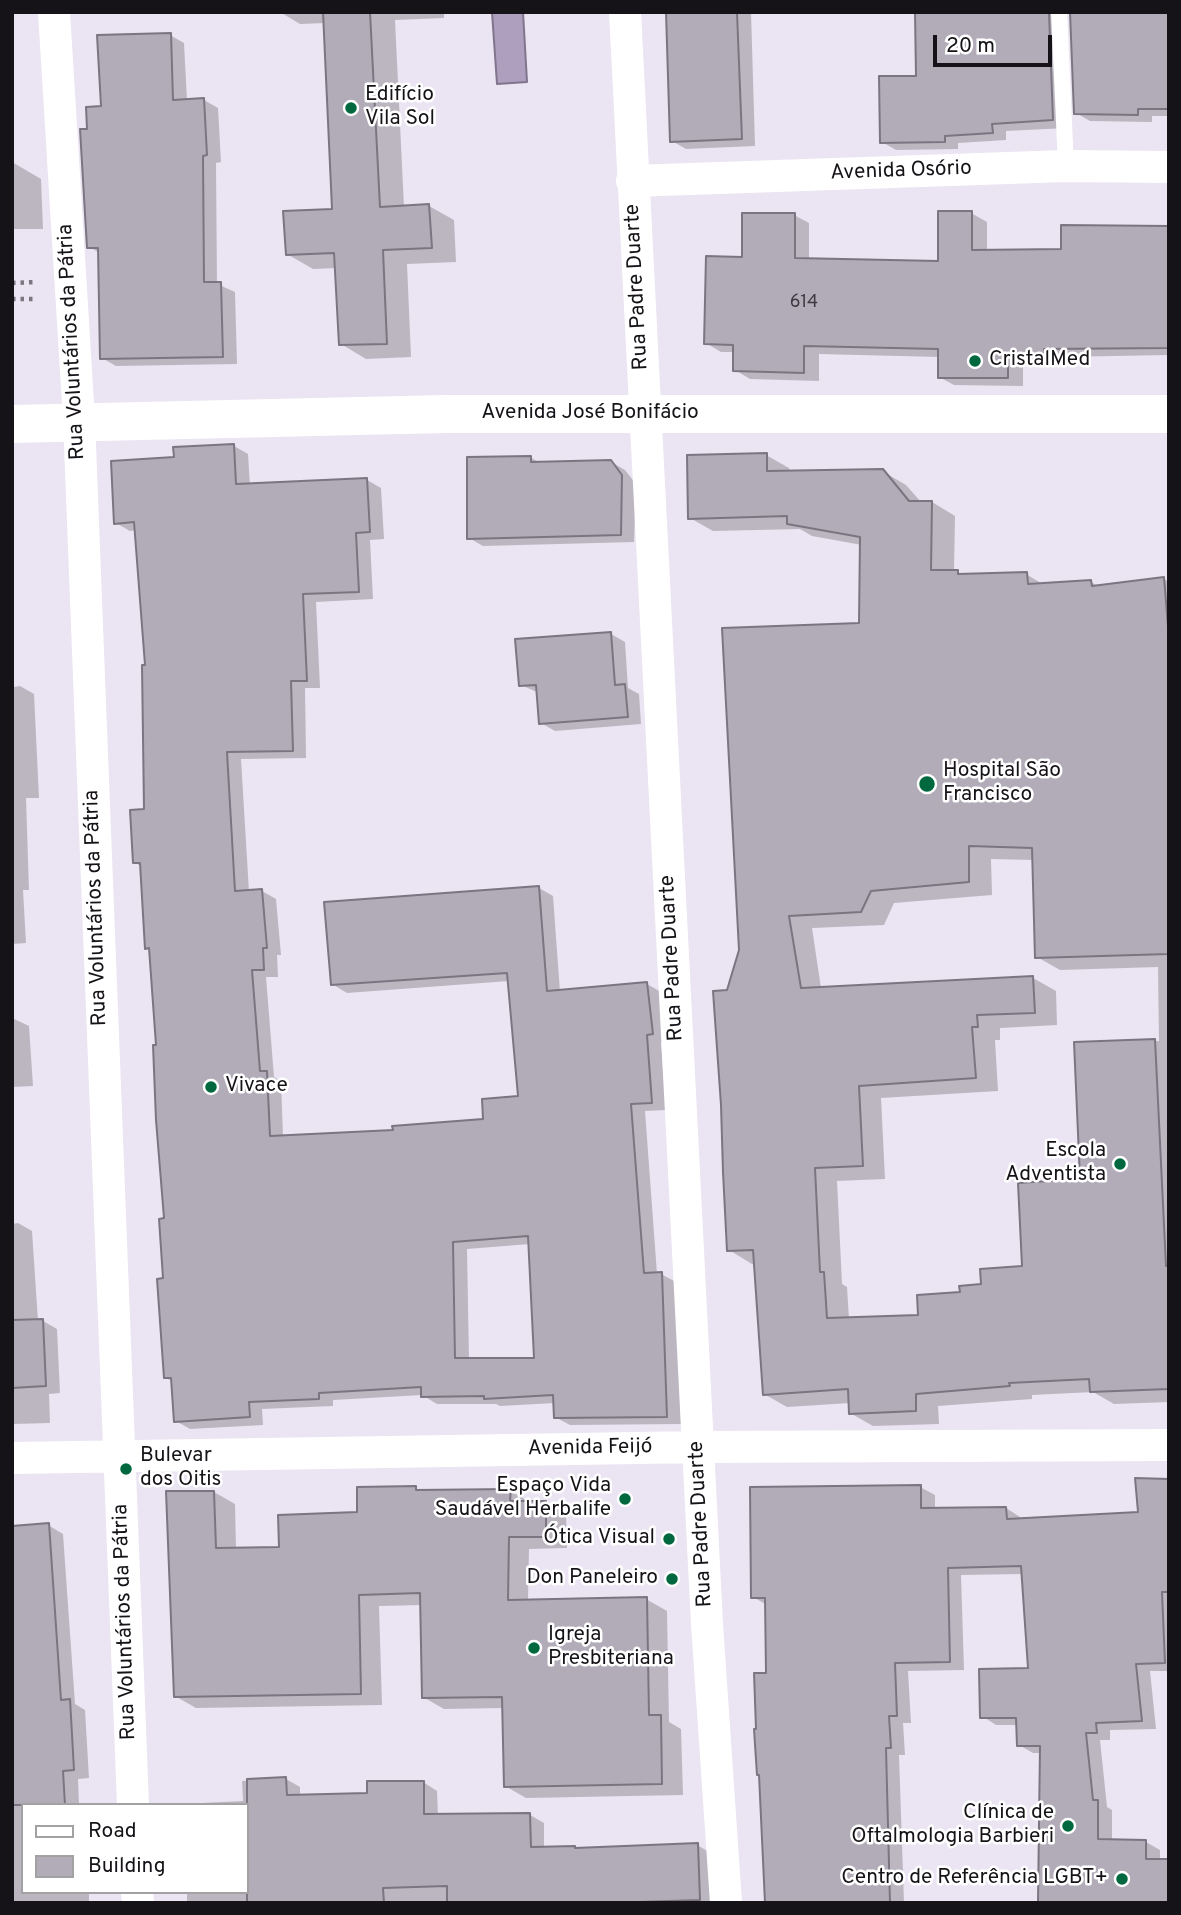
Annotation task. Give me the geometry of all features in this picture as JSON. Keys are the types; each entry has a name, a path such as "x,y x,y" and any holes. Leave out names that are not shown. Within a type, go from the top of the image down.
{"street":[{"name":"Rua Voluntários da Pátria","path":"54,12 79,420 118,1458 134,1803"},
{"name":"Rua Padre Duarte","path":"625,12 707,1624 726,1903"},
{"name":"Avenida Osório","path":"632,181 1066,166 1169,167"},
{"name":"Avenida José Bonifácio","path":"12,424 79,420 446,414 1169,414"},
{"name":"Avenida Feijó","path":"12,1458 699,1447 1169,1445"}],"lane":[{"path":"1059,12 1066,166"}],"path":[{"path":"12,282 45,282"},
{"path":"12,299 45,298"}],"shaded area":[{"path":"492,12 523,12 527,82 497,84"}],"building":[{"name":"Edifício Vila Sol","path":"323,12 370,12 380,207 429,204 432,248 383,250 387,344 339,345 334,253 286,255 283,211 332,209"},
{"path":"666,12 737,12 742,139 670,142"},
{"path":"915,12 1049,12 1053,120 992,124 993,133 945,136 945,142 880,143 879,76 916,76"},
{"path":"1070,12 1169,12 1169,109 1138,109 1138,115 1074,114"},
{"path":"171,33 173,100 204,98 207,155 203,156 204,282 221,282 223,357 100,359 98,248 87,248 80,129 87,129 86,107 101,106 97,35"},
{"path":"938,211 972,211 972,250 1061,249 1061,225 1169,226 1169,348 1044,349 1045,353 1008,354 1008,378 938,378 938,349 804,346 804,373 733,371 733,345 704,344 706,256 742,257 742,213 795,213 795,258 938,261"},
{"path":"234,444 236,484 367,478 370,532 356,533 359,592 303,594 307,681 291,681 293,751 227,752 235,891 262,889 267,948 263,948 264,970 252,970 260,1071 267,1071 270,1136 393,1130 392,1126 483,1119 482,1099 518,1096 507,973 331,985 324,902 539,886 547,991 647,982 653,1034 647,1035 652,1103 631,1104 644,1273 662,1272 667,1417 554,1418 553,1395 484,1399 484,1396 421,1397 421,1387 319,1393 319,1399 249,1402 250,1417 174,1422 171,1378 164,1378 157,1279 163,1278 159,1219 164,1218 156,1120 153,1045 156,1045 149,948 145,949 140,863 133,863 130,810 144,809 142,665 145,665 134,522 114,524 111,461 174,457 173,447","holes":["528,1236 534,1358 455,1358 453,1242"]},
{"path":"767,453 767,471 883,469 909,501 932,501 931,570 958,570 958,574 1027,572 1028,584 1091,580 1092,586 1164,577 1169,639 1169,954 1035,958 1032,848 969,846 969,882 871,891 861,912 789,916 801,988 1033,976 1035,1013 977,1015 978,1027 972,1027 976,1078 859,1086 863,1166 815,1168 820,1272 824,1272 827,1318 918,1315 917,1295 960,1292 959,1286 981,1284 980,1269 1022,1266 1018,1183 1080,1179 1074,1042 1155,1039 1166,1266 1169,1266 1169,1389 1090,1392 1089,1379 1009,1383 1010,1386 916,1394 916,1411 849,1414 848,1389 763,1395 753,1250 727,1251 713,991 727,990 739,950 722,628 859,623 860,537 787,524 787,516 688,519 687,455"},
{"path":"531,456 531,462 611,460 622,475 621,535 467,539 467,457"},
{"path":"611,632 615,685 625,684 628,717 539,724 536,685 519,686 515,639"},
{"path":"43,1319 46,1386 12,1388 12,1320"},
{"path":"1135,1478 1169,1479 1169,1592 1162,1592 1165,1663 1136,1664 1142,1721 1096,1723 1097,1733 1086,1733 1093,1800 1098,1800 1098,1839 1146,1840 1146,1859 1169,1859 1169,1903 1038,1903 1040,1746 1017,1746 1016,1718 980,1718 979,1669 1028,1668 1021,1566 948,1568 950,1662 895,1663 897,1716 889,1716 891,1748 886,1748 890,1903 765,1903 754,1729 754,1673 766,1673 765,1598 751,1598 750,1487 921,1485 921,1508 1006,1507 1007,1519 1138,1512"},
{"path":"416,1486 416,1490 511,1489 510,1501 546,1501 546,1537 509,1537 508,1600 647,1597 649,1715 661,1715 662,1784 504,1787 502,1697 422,1698 420,1593 359,1595 361,1694 174,1697 166,1491 214,1491 216,1548 279,1547 278,1515 357,1512 357,1487"},
{"path":"49,1523 61,1700 70,1699 74,1770 63,1771 65,1803 12,1805 12,1526"},
{"path":"286,1777 287,1795 367,1793 367,1781 424,1781 424,1814 530,1813 531,1847 698,1843 700,1900 447,1903 447,1886 383,1888 384,1903 247,1903 247,1779"}],"place":[{"name":"Edifício Vila Sol","path":"351,108"},
{"name":"CristalMed","path":"975,361"},
{"name":"Hospital São Francisco","path":"927,784"},
{"name":"Vivace","path":"211,1087"},
{"name":"Escola Adventista","path":"1120,1164"},
{"name":"Bulevar dos Oitis","path":"126,1469"},
{"name":"Espaço Vida Saudável Herbalife","path":"625,1499"},
{"name":"Ótica Visual","path":"669,1539"},
{"name":"Don Paneleiro","path":"672,1579"},
{"name":"Igreja Presbiteriana","path":"534,1648"},
{"name":"Clínica de Oftalmologia Barbieri","path":"1068,1826"},
{"name":"Centro de Referência LGBT+","path":"1122,1879"}]}
